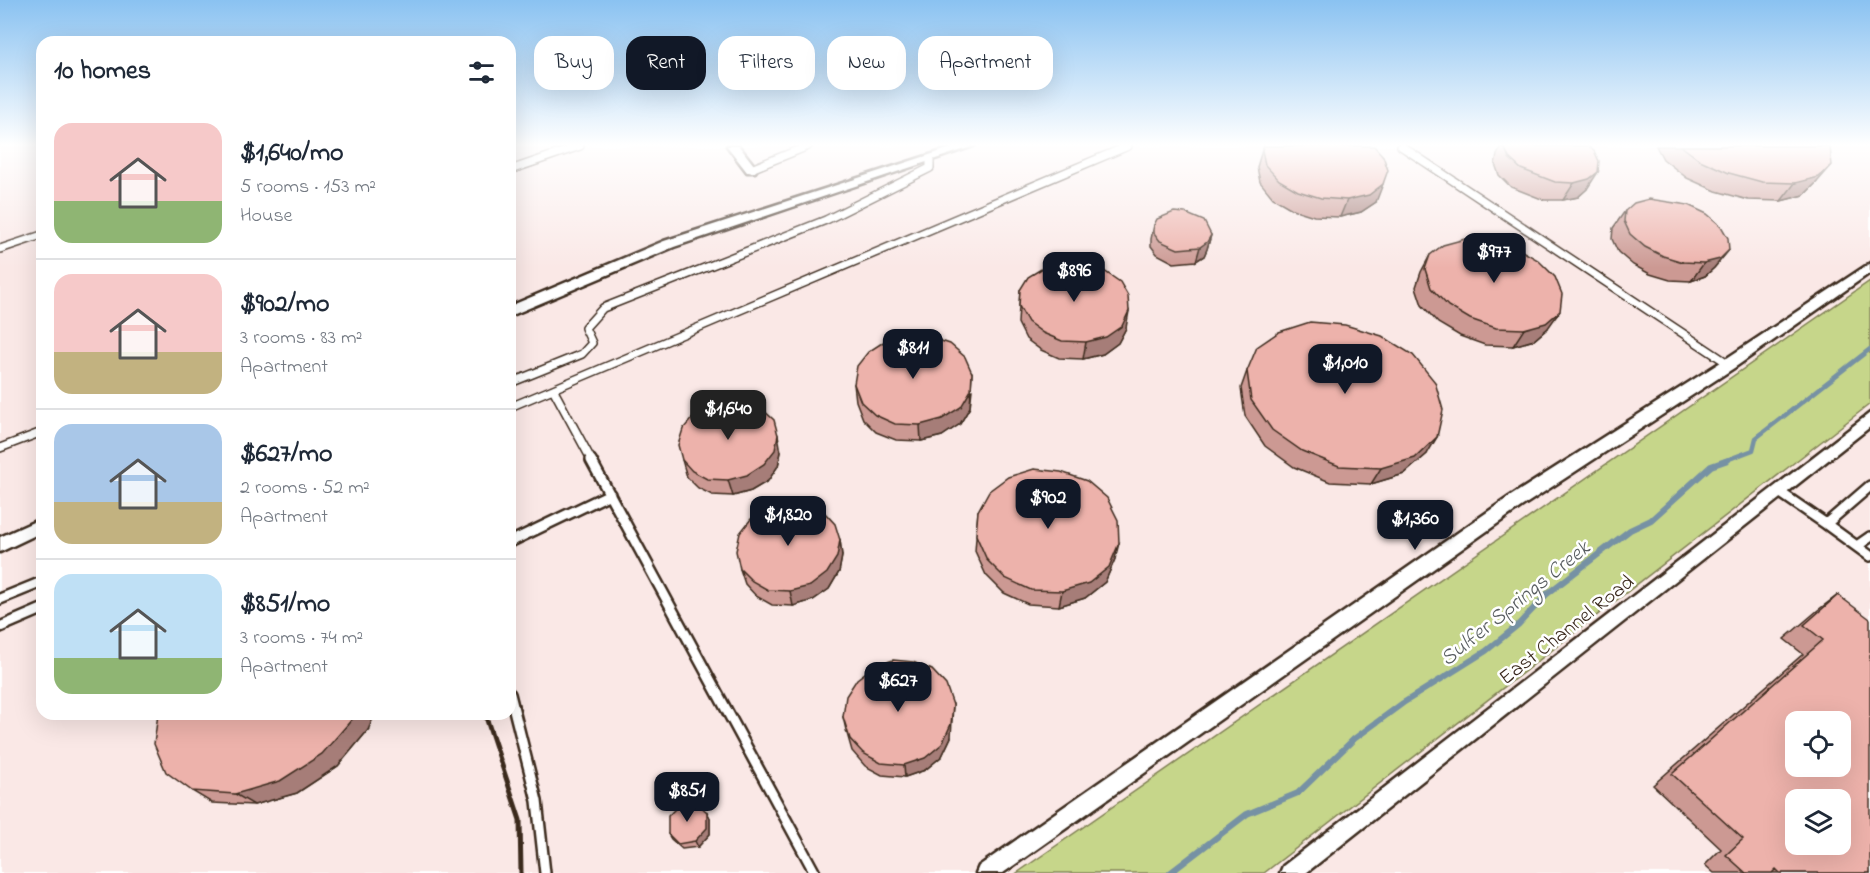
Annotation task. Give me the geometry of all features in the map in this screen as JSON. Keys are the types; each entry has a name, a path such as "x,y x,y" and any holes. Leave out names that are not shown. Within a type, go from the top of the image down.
{"street":[{"path":"516,308 669,244 845,187"},
{"path":"986,873 1515,502 1728,364 1870,267"},
{"name":"East Channel Road","path":"1290,873 1870,419"},
{"path":"0,544 36,528"}],"lane":[{"path":"516,381 582,354 592,343 585,328 603,308 826,220 893,187"},
{"path":"516,404 1032,187"},
{"path":"1462,187 1728,364"},
{"path":"0,249 36,237"},
{"path":"553,389 815,873"},
{"path":"0,448 36,434"},
{"path":"1826,524 1870,486"},
{"path":"1778,491 1870,556"},
{"path":"516,539 610,494"},
{"path":"1857,546 1870,537"},
{"path":"0,599 36,584"},
{"path":"0,627 36,612"},
{"path":"516,718 537,801 545,873"}],"shaded area":[{"path":"0,187 36,187 36,720 516,720 516,187 1870,187 1870,296 1065,873 0,873"},
{"path":"1870,335 1870,873 1134,873"}],"green space":[{"path":"1870,281 1870,404 1264,873 1017,873"}],"building":[{"path":"1291,187 1380,187 1369,195 1347,200 1321,198"},
{"path":"1649,199 1688,205 1707,214 1721,226 1728,238 1729,250 1720,259 1704,263 1683,262 1645,247 1630,234 1624,221 1625,211 1634,203"},
{"path":"1174,212 1185,213 1204,221 1211,235 1207,242 1200,247 1178,249 1160,241 1154,233 1154,225 1157,219"},
{"path":"1465,239 1489,240 1515,247 1538,260 1555,277 1562,294 1560,311 1546,323 1524,329 1496,328 1470,319 1448,306 1431,288 1425,269 1430,255 1443,245"},
{"path":"1063,263 1083,265 1104,271 1120,282 1128,296 1129,311 1122,326 1106,337 1086,342 1062,341 1043,333 1028,322 1019,306 1020,290 1028,277 1043,268"},
{"path":"1310,322 1345,325 1382,336 1413,355 1435,382 1443,410 1437,437 1415,458 1381,468 1339,466 1302,451 1272,430 1251,400 1247,371 1257,347 1279,332"},
{"path":"907,336 929,337 950,344 965,357 972,373 971,390 961,407 942,419 920,425 895,424 875,415 861,402 854,384 857,366 868,352 885,341"},
{"path":"728,402 746,403 763,410 774,420 778,435 775,450 764,464 747,475 728,480 707,479 692,471 682,460 678,445 683,429 694,416 709,407"},
{"path":"1034,469 1061,472 1087,481 1107,498 1118,520 1119,543 1109,567 1089,583 1062,591 1031,590 1005,578 987,560 976,535 978,511 989,491 1008,477"},
{"path":"786,503 805,504 823,511 835,524 840,540 837,557 827,573 810,586 790,591 768,590 752,581 740,569 736,551 740,533 751,519 767,509"},
{"path":"1838,595 1870,619 1870,873 1780,873 1776,869 1772,873 1746,873 1726,855 1743,839 1672,774 1823,640 1804,625"},
{"path":"893,660 913,662 932,670 946,685 953,705 951,724 942,744 925,758 904,765 881,763 863,753 850,739 843,717 846,696 857,679 873,667"},
{"path":"157,720 351,720 322,754 280,781 235,794 192,791 166,772 154,744"},
{"path":"696,802 707,812 707,828 695,841 678,844 668,834 668,816 680,804"}],"waterway":[{"name":"Sulfer Springs Creek","path":"1724,461 1753,450 1756,438 1870,349"},
{"name":"Sulfer Springs Creek","path":"1170,873 1247,814 1298,793 1354,739 1403,703 1486,651 1518,625 1547,594 1630,530 1651,520 1711,466 1728,460"}],"railway":[{"path":"487,720 520,820 521,873"}]}
